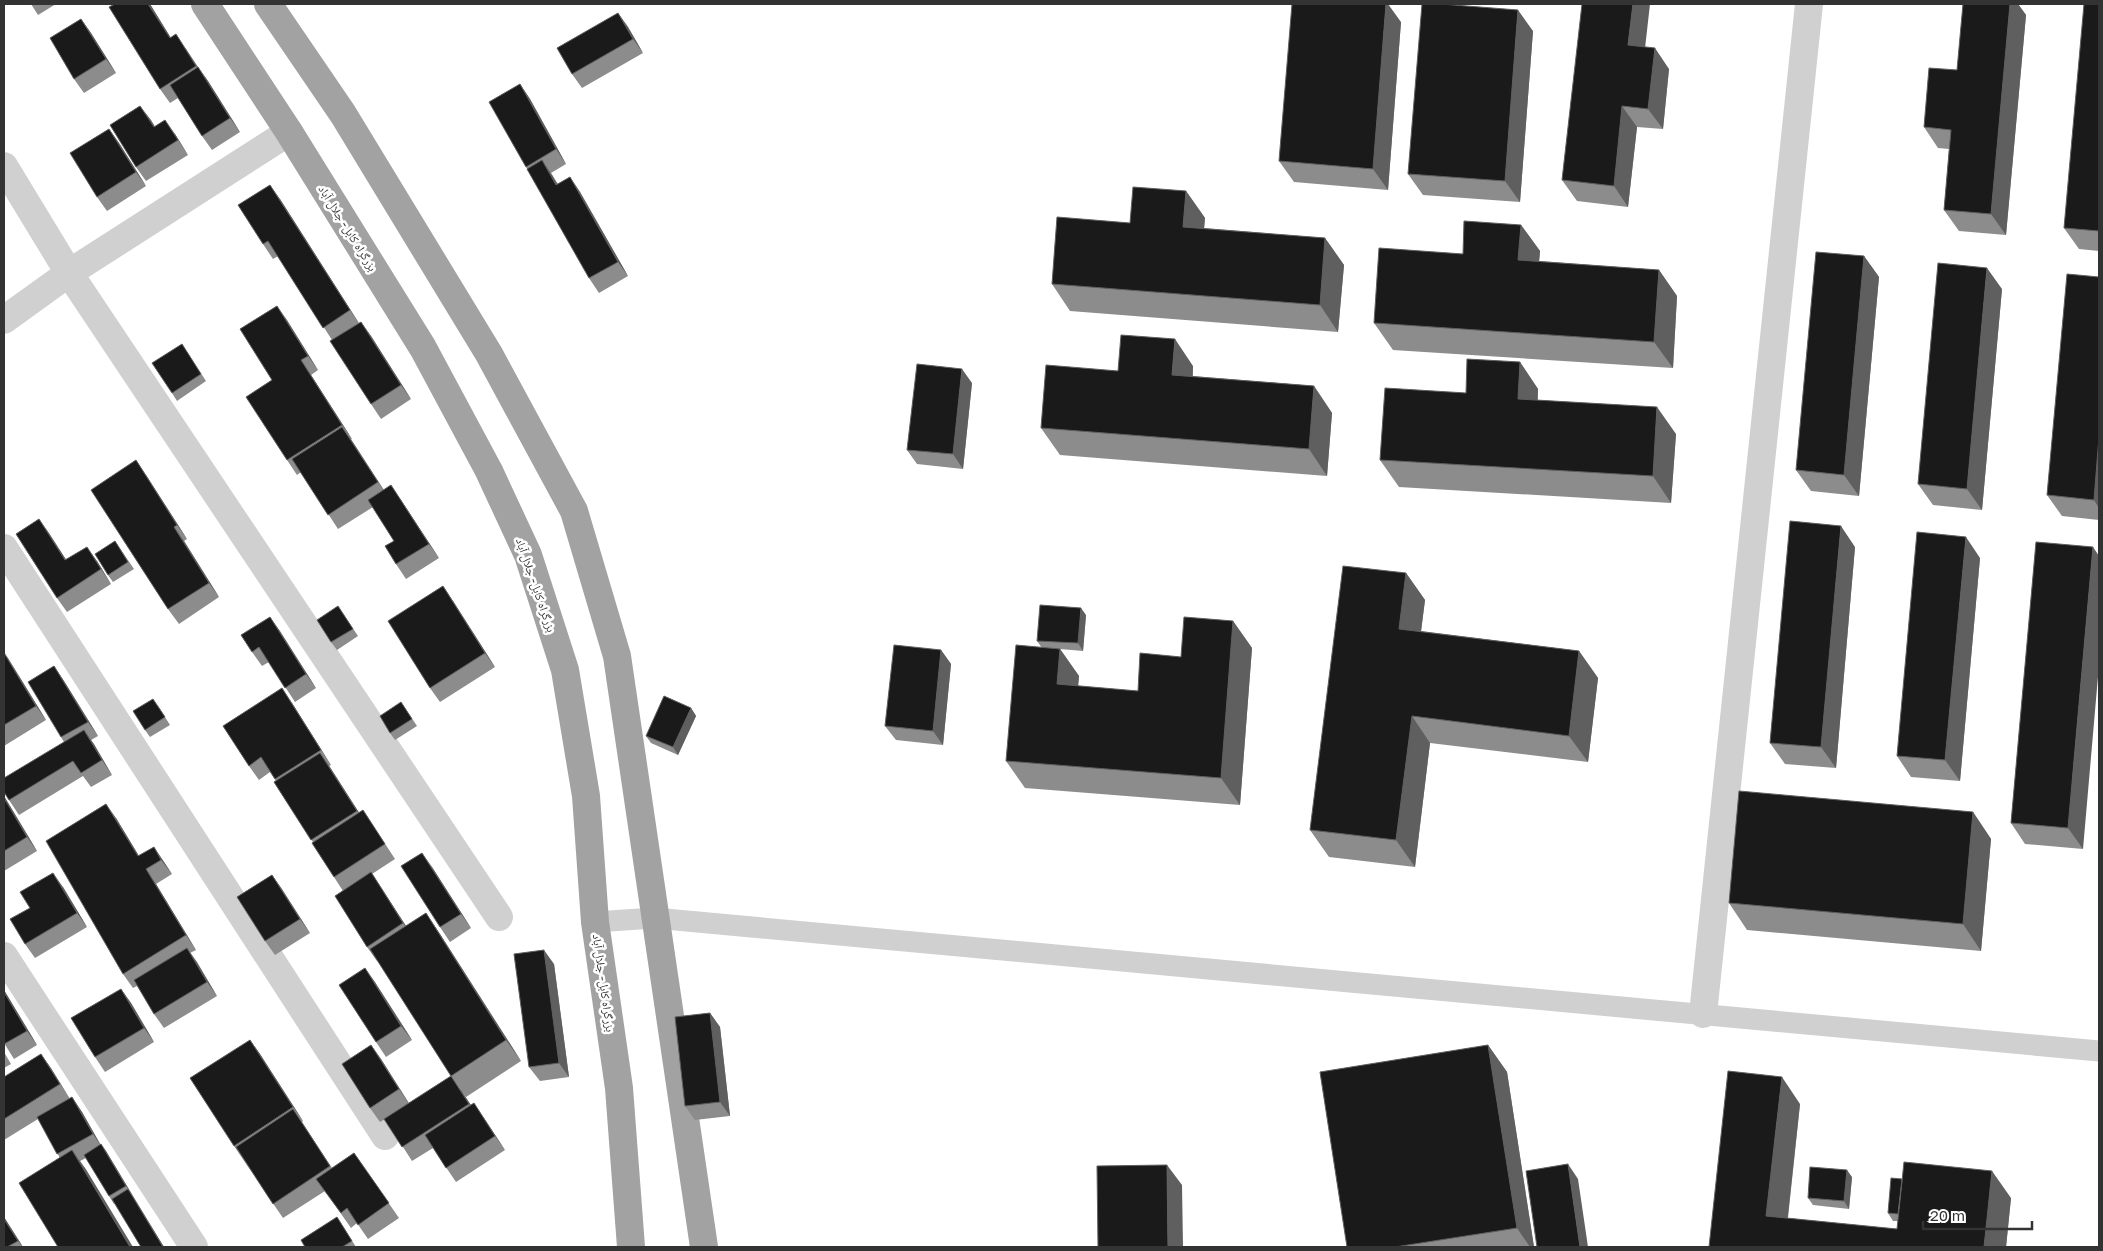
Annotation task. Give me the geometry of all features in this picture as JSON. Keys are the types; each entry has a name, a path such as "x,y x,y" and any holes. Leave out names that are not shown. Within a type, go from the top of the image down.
{"highway":[{"name":"بزرگراه کابل- جلال آباد","path":"205,4 289,132 423,348 489,471 528,555 565,670 586,796 595,922 618,1088 631,1247"},
{"path":"268,4 343,114 489,354 574,511 617,656 654,918 704,1247"}],"street":[{"path":"1703,1014 1809,4"},
{"path":"4,320 69,273 289,132"},
{"path":"4,166 69,273 499,917"},
{"path":"4,548 385,1136"},
{"path":"4,956 194,1247"}],"lane":[{"path":"595,922 654,918 2099,1051"}],"building":[{"path":"115,4 148,4 170,38 176,34 196,66 160,89 109,7"},
{"path":"1292,4 1386,4 1373,169 1279,161"},
{"path":"1422,4 1518,10 1505,181 1408,174"},
{"path":"1582,4 1633,4 1628,45 1655,48 1648,109 1622,106 1614,186 1562,180"},
{"path":"1963,4 2010,4 1991,214 1944,210 1951,130 1924,127 1929,68 1957,70"},
{"path":"2084,4 2099,4 2099,231 2064,228"},
{"path":"618,13 633,39 572,74 557,48"},
{"path":"81,19 106,59 74,79 50,38"},
{"path":"198,67 230,118 202,136 170,85"},
{"path":"520,84 556,149 526,167 489,102"},
{"path":"140,106 154,127 165,120 178,140 136,167 110,125"},
{"path":"109,129 136,172 97,197 70,153"},
{"path":"542,160 556,185 570,177 618,262 589,278 527,169"},
{"path":"270,185 350,310 323,328 268,241 263,244 238,205"},
{"path":"1133,187 1186,191 1183,227 1325,238 1320,305 1052,284 1057,217 1130,223"},
{"path":"1464,221 1521,225 1518,260 1659,270 1654,342 1374,323 1379,248 1463,254"},
{"path":"1816,252 1864,256 1844,475 1796,470"},
{"path":"1938,263 1987,268 1967,489 1918,484"},
{"path":"2067,274 2099,277 2099,437 2094,500 2047,495"},
{"path":"277,306 308,356 301,360 342,425 287,460 246,397 272,380 240,329"},
{"path":"361,322 401,385 371,404 330,341"},
{"path":"1121,335 1175,339 1172,375 1314,386 1309,449 1041,428 1046,365 1118,371"},
{"path":"182,344 201,374 172,393 152,363"},
{"path":"1467,359 1520,362 1518,399 1657,407 1653,476 1380,460 1385,388 1466,393"},
{"path":"917,364 962,369 953,454 907,450"},
{"path":"342,427 378,482 328,515 292,459"},
{"path":"136,460 177,525 174,527 209,583 168,609 91,490"},
{"path":"391,485 429,544 396,564 385,546 394,541 368,500"},
{"path":"39,519 65,560 87,547 101,569 57,598 16,534"},
{"path":"1790,521 1841,526 1821,747 1770,743"},
{"path":"1917,532 1966,537 1945,760 1897,756"},
{"path":"115,541 128,562 108,575 95,554"},
{"path":"2036,542 2093,547 2068,828 2011,823"},
{"path":"1343,566 1406,573 1399,629 1579,651 1569,736 1412,716 1396,840 1310,830"},
{"path":"443,586 485,653 430,688 388,621"},
{"path":"1040,605 1081,608 1078,643 1037,641"},
{"path":"338,606 353,629 331,642 317,620"},
{"path":"270,617 306,674 285,688 259,647 252,652 241,635"},
{"path":"1184,617 1233,621 1221,778 1006,761 1016,645 1060,649 1057,684 1138,691 1140,653 1181,657"},
{"path":"894,645 941,650 933,731 885,726"},
{"path":"4,653 36,706 4,725"},
{"path":"54,666 88,722 61,737 28,682"},
{"path":"282,688 321,750 275,779 261,757 249,766 223,726"},
{"path":"664,696 691,708 673,747 646,736"},
{"path":"153,699 165,717 145,730 133,711"},
{"path":"401,702 412,719 390,733 380,716"},
{"path":"84,730 102,760 81,773 73,761 9,800 4,792 4,778"},
{"path":"320,753 357,811 311,840 274,782"},
{"path":"1739,791 1973,812 1963,924 1729,903"},
{"path":"4,798 27,837 4,851"},
{"path":"106,804 138,856 154,847 161,860 146,869 186,935 123,974 46,841"},
{"path":"363,810 385,844 334,877 312,843"},
{"path":"422,853 461,914 440,927 401,866"},
{"path":"371,872 403,923 367,947 335,896"},
{"path":"53,873 77,913 25,944 10,919 30,908 20,892"},
{"path":"272,875 300,919 265,941 237,897"},
{"path":"426,913 506,1040 451,1076 370,949"},
{"path":"187,948 207,982 154,1014 134,980"},
{"path":"544,950 559,1063 529,1067 514,954"},
{"path":"365,968 401,1026 376,1042 339,985"},
{"path":"121,989 144,1028 95,1057 71,1018"},
{"path":"4,992 27,1031 4,1044"},
{"path":"710,1013 720,1102 685,1106 675,1017"},
{"path":"250,1040 293,1107 234,1146 190,1078"},
{"path":"371,1045 399,1089 370,1108 342,1064"},
{"path":"1488,1045 1517,1228 1395,1247 1347,1247 1320,1072"},
{"path":"41,1054 60,1084 4,1119 4,1077"},
{"path":"1728,1071 1782,1077 1766,1216 1897,1229 1904,1162 1992,1171 1984,1247 1709,1247"},
{"path":"451,1076 469,1104 402,1147 384,1119"},
{"path":"72,1097 93,1134 57,1154 37,1117"},
{"path":"474,1103 495,1136 446,1168 425,1135"},
{"path":"293,1109 330,1166 273,1204 236,1147"},
{"path":"101,1144 126,1186 109,1196 84,1155"},
{"path":"72,1150 130,1247 58,1247 19,1183"},
{"path":"354,1153 389,1203 358,1225 347,1208 341,1213 316,1179"},
{"path":"1568,1164 1580,1247 1537,1247 1526,1171"},
{"path":"1167,1165 1168,1247 1098,1247 1097,1166"},
{"path":"1810,1167 1847,1170 1844,1201 1808,1198"},
{"path":"1891,1178 1902,1179 1898,1214 1888,1213"},
{"path":"128,1189 163,1247 141,1247 112,1199"},
{"path":"337,1217 352,1241 342,1247 305,1247 301,1240"},
{"path":"4,1219 18,1241 7,1247 4,1247"}]}
